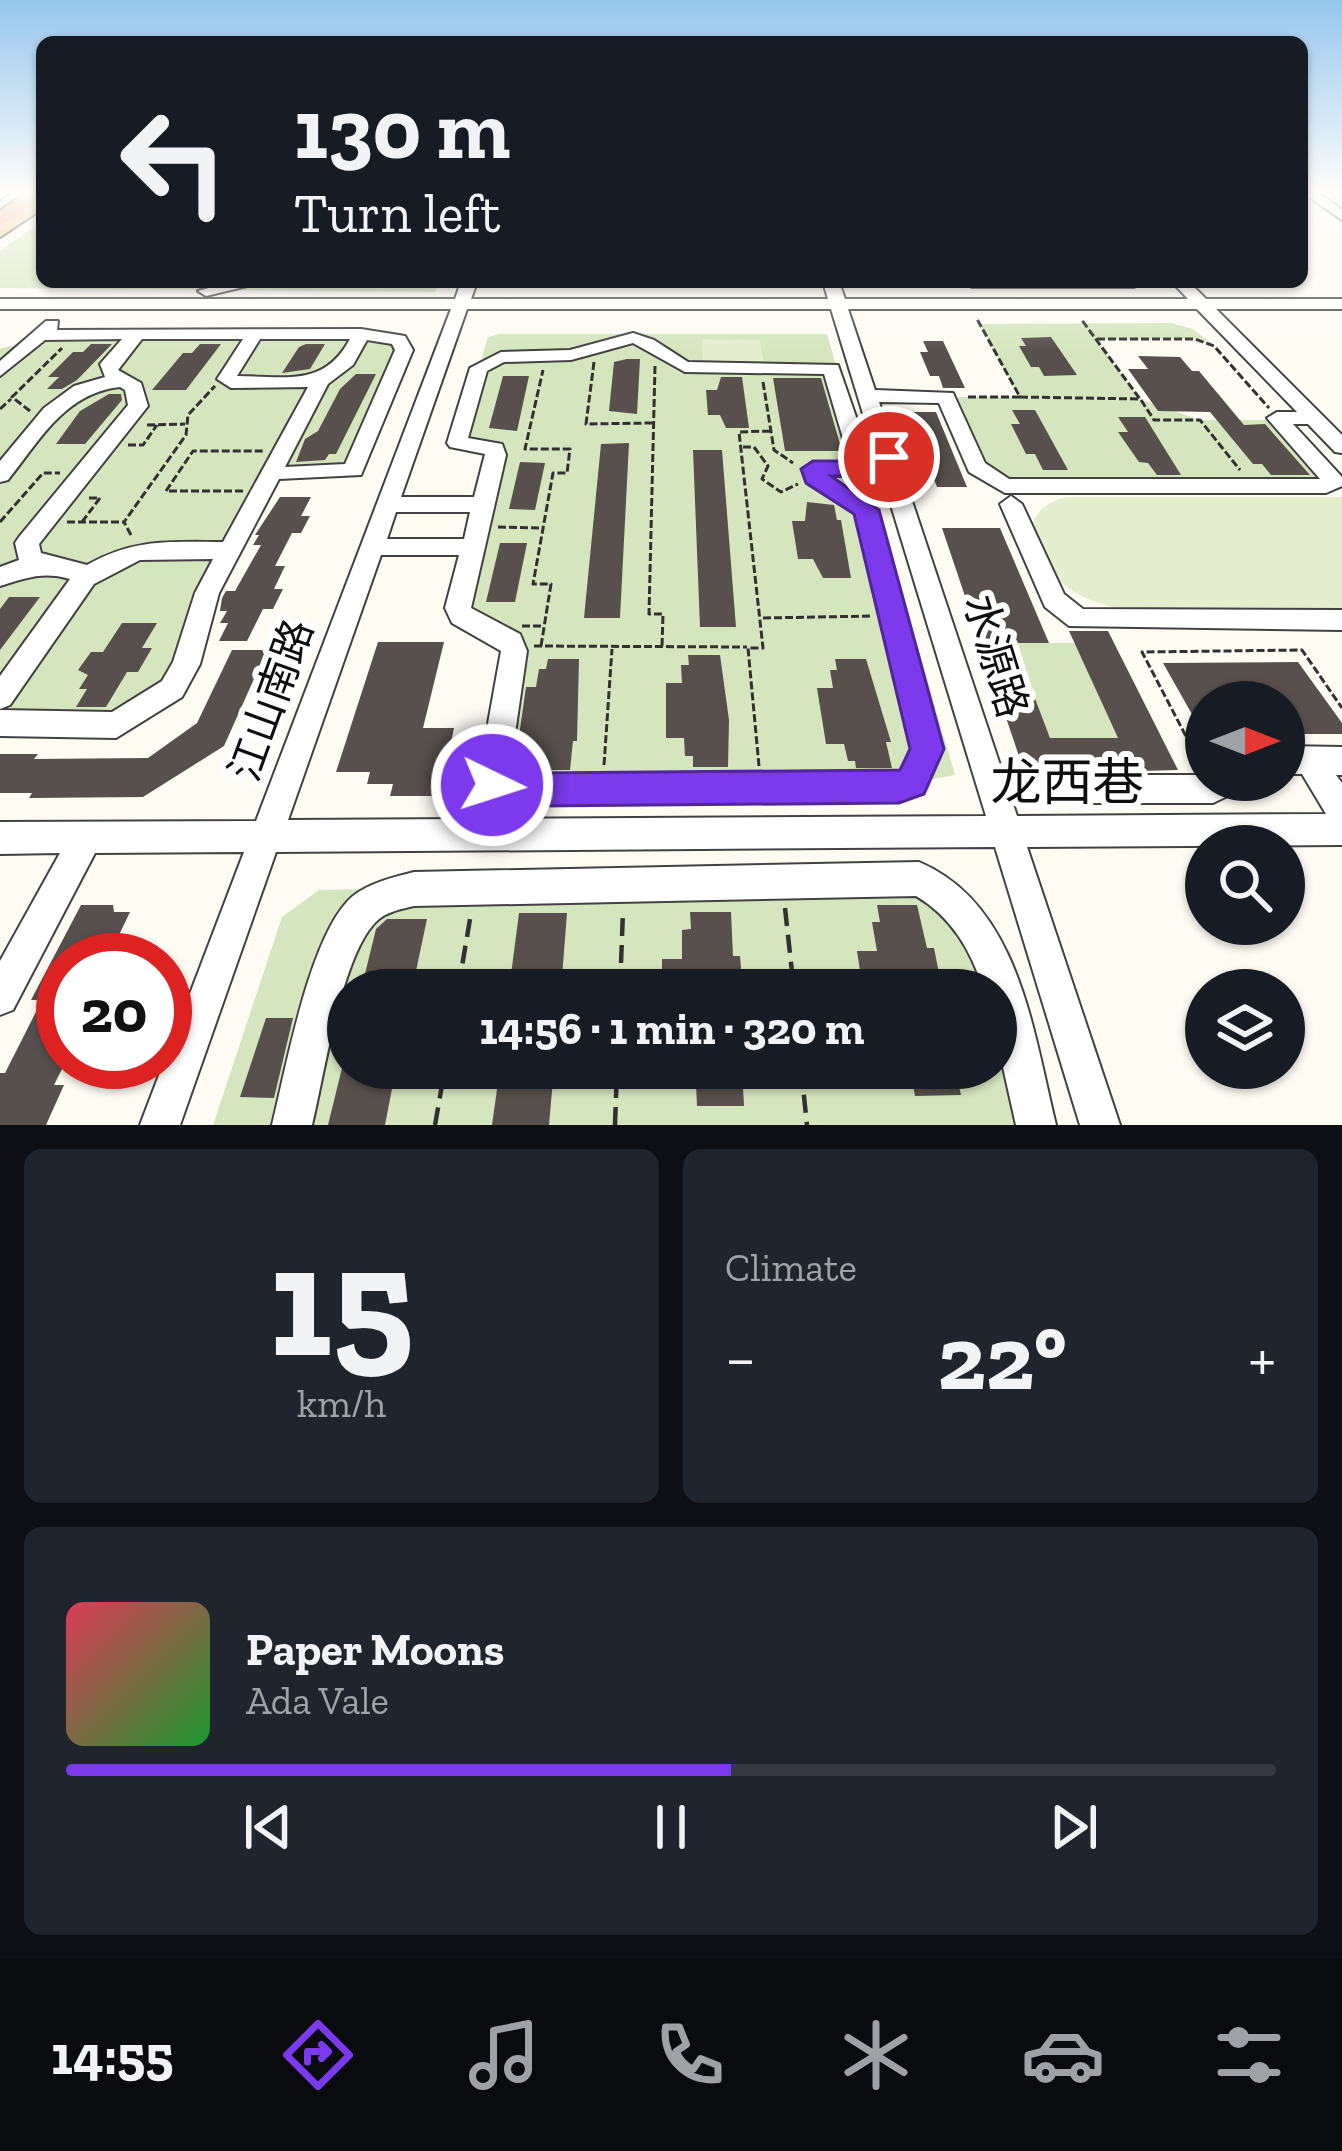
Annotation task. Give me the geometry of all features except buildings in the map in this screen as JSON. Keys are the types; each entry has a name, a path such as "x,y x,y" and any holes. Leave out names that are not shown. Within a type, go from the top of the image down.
{"street":[{"path":"41,288 110,288"},
{"path":"286,303 297,288"},
{"path":"350,303 359,288"},
{"path":"1186,288 1342,447"},
{"path":"0,308 350,303 451,296"},
{"path":"0,308 67,312 451,296 837,299 1206,309"},
{"name":"江山南路","path":"160,1125 387,504 451,296"},
{"path":"837,299 974,312 1342,308"},
{"name":"水源路","path":"837,299 869,397 874,457 1006,830 1100,1125"},
{"path":"0,371 67,312"},
{"path":"0,350 38,337 75,334 384,334 399,340 404,350 353,470 284,463"},
{"path":"45,566 30,559 27,543 81,486 130,425 138,406 134,387 109,372 109,364 136,334"},
{"path":"255,334 228,370 227,380 320,381"},
{"path":"0,723 116,725 143,712 172,689 186,664 207,593 262,491 284,463 320,381 346,361 361,334"},
{"path":"633,338 656,344 670,360 703,369 832,369 874,457 863,469 813,469 815,478 866,510 927,749 912,783 602,789 492,785 512,646 511,641 461,616 458,608 495,449 458,443 479,368 501,357 571,355 596,346 633,338"},
{"path":"0,476 71,392 99,381 121,381"},
{"path":"869,397 946,397 976,466 1005,486 1326,486 1334,481 1277,418"},
{"path":"1277,418 1313,418"},
{"path":"387,504 478,526"},
{"path":"1011,504 1054,599 1066,614 1078,619 1342,620"},
{"path":"371,547 478,526"},
{"path":"0,697 82,580 140,551 230,550"},
{"path":"0,577 24,567 45,566 68,567 83,573 82,580"},
{"path":"1305,760 1342,761"},
{"path":"1305,770 1342,811"},
{"path":"1065,788 1185,788"},
{"name":"龙西巷","path":"0,838 1342,829"},
{"path":"0,998 86,838"},
{"path":"292,1125 341,942 362,911 385,897 414,889 919,879 941,887 966,911 988,951 1036,1125"}],"path":[{"path":"974,312 1020,398"},
{"path":"1076,313 1154,420 1200,420 1253,486"},
{"path":"0,409 75,334"},
{"path":"1096,339 1195,339 1214,346 1277,418"},
{"path":"596,346 586,424 654,423"},
{"path":"542,646 551,584 533,584 553,473 567,473 570,449 525,449 546,356"},
{"path":"662,647 663,614 649,614 654,423 656,360 670,360"},
{"path":"760,369 774,450 815,478"},
{"path":"124,523 187,435 188,415 207,391 227,380"},
{"path":"946,397 1140,399"},
{"path":"12,398 46,423"},
{"path":"158,424 143,445 121,445 130,425 158,424 187,424"},
{"path":"512,646 763,648 739,432 771,431"},
{"path":"740,447 754,447 768,466 763,478 781,492 815,478"},
{"path":"262,491 166,491 193,452 284,463"},
{"path":"161,470 181,470"},
{"path":"0,522 43,473 100,498 82,522"},
{"path":"71,510 61,522 124,523"},
{"path":"124,523 140,551"},
{"path":"478,526 543,528"},
{"path":"760,618 893,616"},
{"path":"602,789 612,647"},
{"path":"748,647 760,788"},
{"path":"1185,735 1142,652 1302,650 1342,708"},
{"path":"783,882 792,969"},
{"path":"621,969 624,885"},
{"path":"462,969 476,888"},
{"path":"435,1125 441,1089"},
{"path":"615,1125 616,1089"},
{"path":"804,1089 807,1125"}],"green space":[{"path":"9,244 36,244 36,288 437,288 435,292 0,288 0,251"},
{"path":"1171,323 1193,329 1214,346 1195,339 1096,340 1140,399 1200,420 1279,420 1334,481 1005,486 986,477 946,397 1019,397 980,324"},
{"path":"361,334 399,340 353,470 286,474 262,491 186,664 143,712 0,723 0,349 35,339"},
{"path":"827,334 955,775 912,783 503,789 514,651 461,616 496,455 459,436 488,337"},
{"path":"702,339 760,340 764,365 703,365"},
{"path":"1066,497 1342,497 1342,612 1125,611 1090,600 1046,567 1033,540 1037,515"},
{"path":"1014,643 1075,643 1118,738 1050,738"},
{"path":"919,879 988,951 993,969 327,969 327,1089 1017,1089 1017,1056 1036,1125 213,1125 282,917 319,890"}],"route":[{"path":"492,785 536,789 899,787 912,783 927,749 866,510 815,478 813,469 863,469 860,457 889,457"}]}
